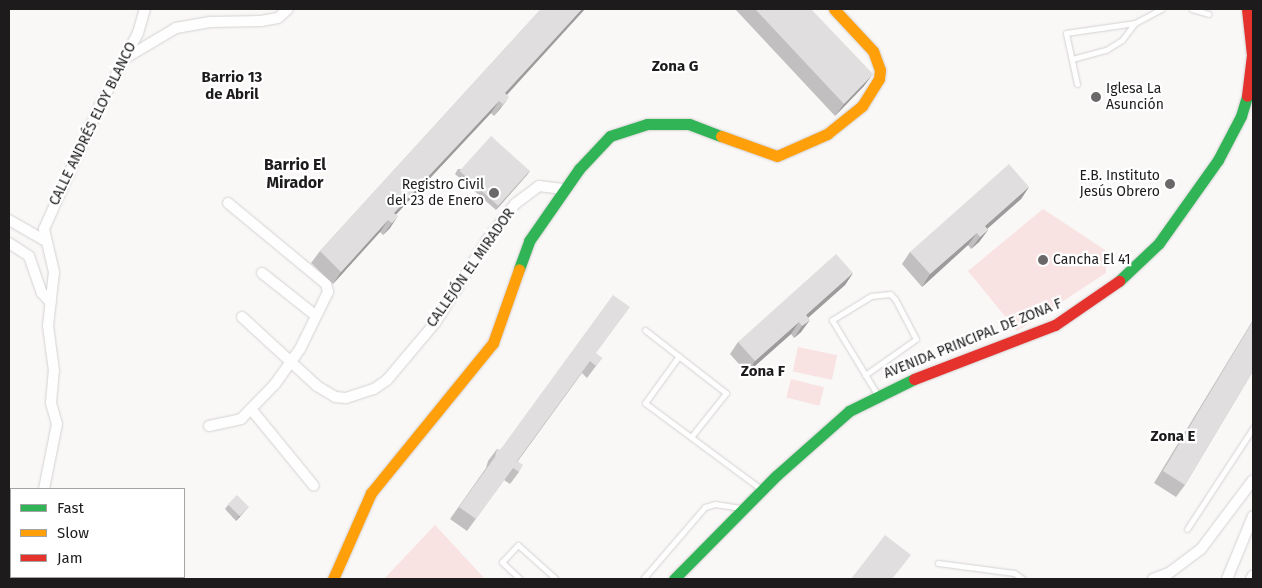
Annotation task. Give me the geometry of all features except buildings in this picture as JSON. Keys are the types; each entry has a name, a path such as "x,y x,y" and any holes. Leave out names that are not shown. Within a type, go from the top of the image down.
{"street":[{"name":"CALLE ANDRÉS ELOY BLANCO","path":"44,240 46,218 138,33 144,9"},
{"path":"123,60 176,28 211,22 261,21 278,18 288,9"},
{"path":"333,579 371,493 493,343 529,241 562,189 610,136 647,124 689,124 777,156 795,151 827,134 862,106 879,79 880,70 873,51 834,9"},
{"name":"AVENIDA PRINCIPAL DE ZONA F","path":"674,579 762,490 838,419 877,395 1072,316 1123,279 1159,243 1218,160 1241,116 1250,86 1252,55 1247,9"},
{"name":"CALLEJÓN EL MIRADOR","path":"292,362 317,386 335,397 346,398 381,386 435,322 487,240 515,204 539,186 562,189"},
{"path":"209,426 241,419 251,409 292,362 328,292 326,284 228,203"},
{"path":"9,220 44,240 54,272 48,326 54,371 51,403 57,424 44,488"},
{"path":"9,243 29,256 42,293 51,303"},
{"path":"262,273 315,315"},
{"path":"242,317 292,362"},
{"path":"251,409 314,486"},
{"path":"1153,579 1169,573 1201,549 1253,480"},
{"path":"1227,579 1253,516"}],"lane":[{"path":"1077,84 1066,33 1135,23 1161,9"},
{"path":"1192,9 1208,14"},
{"path":"1072,58 1106,50 1122,40 1135,23"},
{"path":"866,375 916,339 896,299 890,294 871,296 832,320 877,395"},
{"path":"645,330 726,393 691,437"},
{"path":"679,356 645,403 762,490"},
{"path":"1187,529 1253,428"},
{"path":"643,579 706,507 715,504 745,508"},
{"path":"520,579 502,562 518,545 556,579"},
{"path":"938,563 1014,574 1023,579"}],"shaded area":[{"name":"Cancha El 41","path":"1043,209 1105,250 1106,273 1017,331 968,271"},
{"path":"798,347 837,355 832,380 793,371"},
{"path":"791,379 824,387 819,406 786,397"},
{"path":"435,525 485,579 384,579"}],"traffic: fast":[{"path":"1119,281 1159,243 1218,160 1241,116 1247,96"},
{"path":"519,269 529,241 579,169 610,136 647,124 689,124 721,136"},
{"path":"674,579 777,475 849,411 914,379"}],"traffic: slow":[{"path":"721,136 777,156 827,134 862,106 879,79 880,70 873,51 834,9"},
{"path":"333,579 371,493 493,343 519,269"}],"traffic: jam":[{"path":"1247,9 1252,55 1247,96"},
{"path":"914,379 1055,325 1119,281"}],"place":[{"name":"Iglesa La Asunción","path":"1096,97"},
{"name":"E.B. Instituto Jesús Obrero","path":"1170,184"},
{"name":"Registro Civil del 23 de Enero","path":"494,193"},
{"name":"Cancha El 41","path":"1043,260"}],"district":[{"name":"Zona G","path":"675,67"},
{"name":"Barrio 13 de Abril","path":"232,86"},
{"name":"Barrio El Mirador","path":"295,174"},
{"name":"Zona F","path":"763,372"},
{"name":"Zona E","path":"1173,437"}]}
